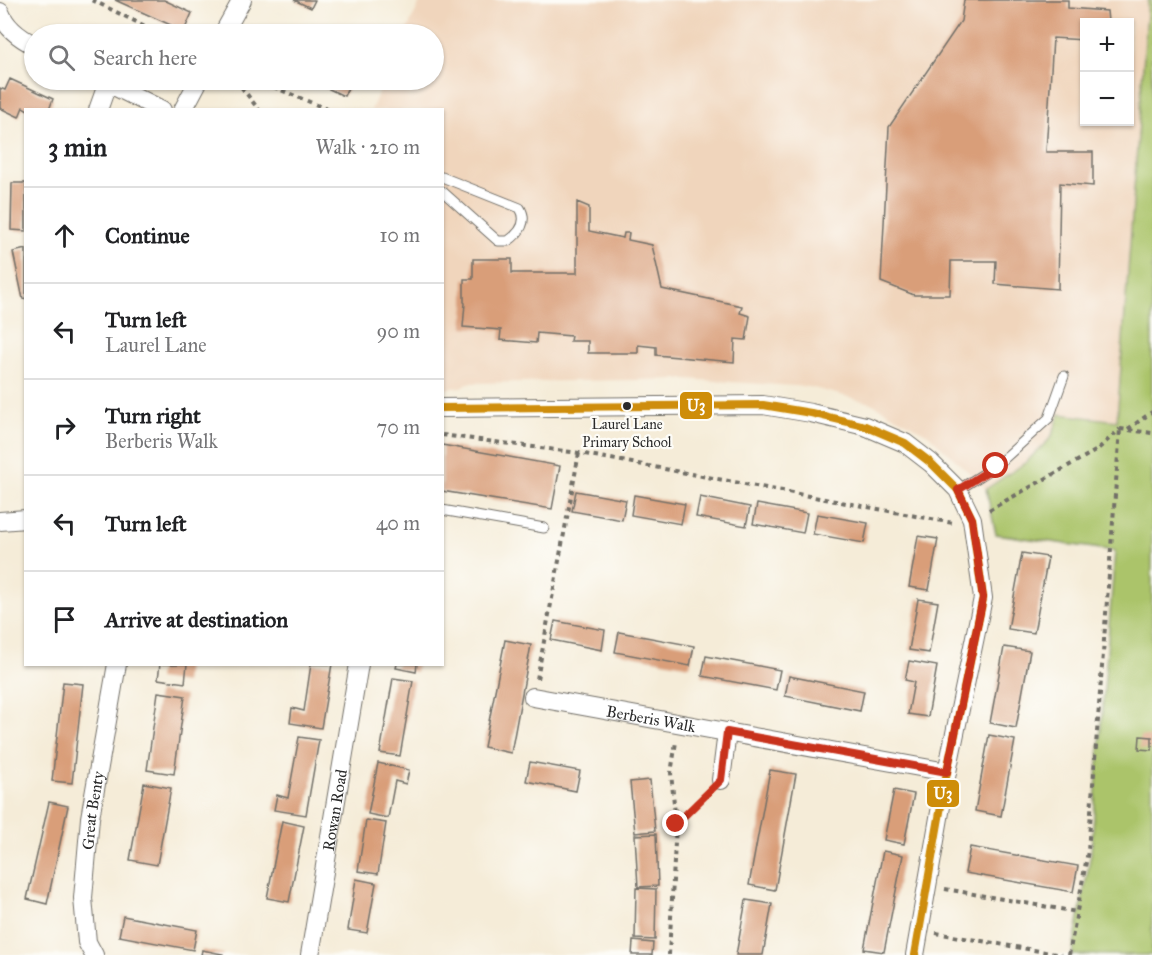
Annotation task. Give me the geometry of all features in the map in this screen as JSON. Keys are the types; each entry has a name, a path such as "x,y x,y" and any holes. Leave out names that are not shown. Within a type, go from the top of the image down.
{"street":[{"path":"229,24 242,0"},
{"path":"0,12 4,22 24,40"},
{"path":"98,108 103,90"},
{"path":"123,90 158,108"},
{"path":"184,108 194,90"},
{"path":"444,408 772,406 865,426 905,443 931,463 958,490 972,519 983,598 947,772 915,955"},
{"path":"0,521 24,519"},
{"name":"Great Benty","path":"94,955 87,942 83,898 90,818 117,666"},
{"name":"Rowan Road","path":"309,955 359,666"},
{"name":"Berberis Walk","path":"533,697 947,772"},
{"path":"721,780 727,732"}],"lane":[{"path":"444,178 520,208 525,216 523,224 508,242 498,241 444,193"},
{"path":"958,490 996,466 1049,418 1064,376"},
{"path":"444,510 544,528"}],"path":[{"path":"92,0 141,24"},
{"path":"244,90 257,108"},
{"path":"280,90 324,108"},
{"path":"1127,430 1152,412"},
{"path":"1069,955 1088,851 1120,429 1152,433"},
{"path":"444,435 579,453 959,524 972,519"},
{"path":"533,697 579,453"},
{"path":"669,955 676,824 671,772 679,723"},
{"path":"676,824 721,780"},
{"path":"927,886 1077,912"},
{"path":"920,930 1062,955"}],"shaded area":[{"path":"421,0 1148,0 1117,422 1095,419 1051,438 1038,453 1008,476 986,489 928,434 871,403 810,387 685,379 468,383 461,387 444,389 444,108 372,108 380,90 444,90 444,24 410,24"}],"green space":[{"path":"1148,0 1152,0 1152,955 1072,955 1091,853 1115,551 996,534 986,489 1025,463 1051,438 1060,414 1117,421"}],"building":[{"path":"115,0 164,0 192,13 187,24 168,24"},
{"path":"294,0 315,0 311,8"},
{"path":"964,0 1068,0 1068,8 1107,11 1108,18 1080,18 1080,40 1053,38 1046,152 1093,152 1093,186 1060,183 1058,289 995,284 996,261 951,261 950,295 914,295 881,282 889,127 961,21"},
{"path":"10,79 24,86 24,90 34,90 53,99 50,108 23,107 19,117 0,108 0,88 5,90"},
{"path":"331,90 347,90 344,96"},
{"path":"12,183 24,183 24,231 11,230"},
{"path":"577,202 589,207 589,231 623,238 624,233 629,233 628,240 652,245 662,289 742,306 740,313 750,316 746,340 735,339 734,362 656,355 656,347 638,345 638,353 588,353 588,341 570,341 571,336 537,333 536,343 500,340 501,330 463,327 464,279 473,279 473,259 512,259 512,273 577,273"},
{"path":"24,249 23,299 13,252"},
{"path":"444,445 560,466 552,509 444,491"},
{"path":"576,491 626,500 622,520 572,511"},
{"path":"634,495 685,504 681,524 631,515"},
{"path":"700,497 750,507 746,526 696,517"},
{"path":"757,504 807,513 803,533 753,524"},
{"path":"817,514 868,523 864,543 813,534"},
{"path":"918,536 938,539 929,590 909,587"},
{"path":"1022,553 1048,557 1034,633 1008,629"},
{"path":"918,599 938,602 929,653 909,650"},
{"path":"555,621 605,630 602,650 551,640"},
{"path":"619,632 694,646 690,666 615,652"},
{"path":"505,640 531,645 511,753 484,747"},
{"path":"1004,647 1030,651 1016,728 990,723"},
{"path":"706,656 780,670 776,690 702,676"},
{"path":"909,661 937,666 928,717 908,714 914,682 905,680"},
{"path":"160,666 187,666 185,683 158,679"},
{"path":"311,666 332,666 321,728 290,723 292,708 304,711"},
{"path":"396,666 417,666 416,672 396,668"},
{"path":"789,676 864,691 860,711 785,696"},
{"path":"393,678 413,681 400,756 380,753"},
{"path":"63,682 83,684 72,783 52,781"},
{"path":"158,692 185,696 174,774 147,770"},
{"path":"989,735 1015,740 1001,816 975,811"},
{"path":"1140,736 1152,737 1152,750 1139,749"},
{"path":"299,737 319,740 306,815 274,810 277,795 288,798"},
{"path":"530,762 580,771 576,791 526,781"},
{"path":"378,763 409,770 406,784 395,781 388,818 368,814"},
{"path":"770,770 796,774 775,890 749,885"},
{"path":"650,780 655,831 635,833 630,782"},
{"path":"144,783 171,788 157,865 130,860"},
{"path":"894,790 914,794 904,844 884,840"},
{"path":"49,802 68,806 47,904 27,899"},
{"path":"366,820 386,823 378,874 358,871"},
{"path":"282,821 304,826 289,902 267,898"},
{"path":"656,834 658,886 638,887 635,835"},
{"path":"970,847 1078,866 1073,892 965,873"},
{"path":"883,851 903,855 884,952 864,949"},
{"path":"356,879 376,883 367,933 348,930"},
{"path":"636,888 656,889 655,940 635,939"},
{"path":"746,900 772,904 763,955 736,955"},
{"path":"123,916 197,930 193,950 119,936"},
{"path":"633,941 653,943 652,955 632,955"},
{"path":"202,950 223,954 223,955 201,955"}],"transit line":[{"name":"U3","path":"444,408 763,405 811,413 865,426 905,443 931,463 958,490 972,519 983,598 947,772 915,955"}],"place":[{"name":"Laurel Lane Primary School","path":"627,406"}],"route":[{"path":"676,824 721,780 727,732 947,772 983,598 972,519 958,490 996,466"}]}
